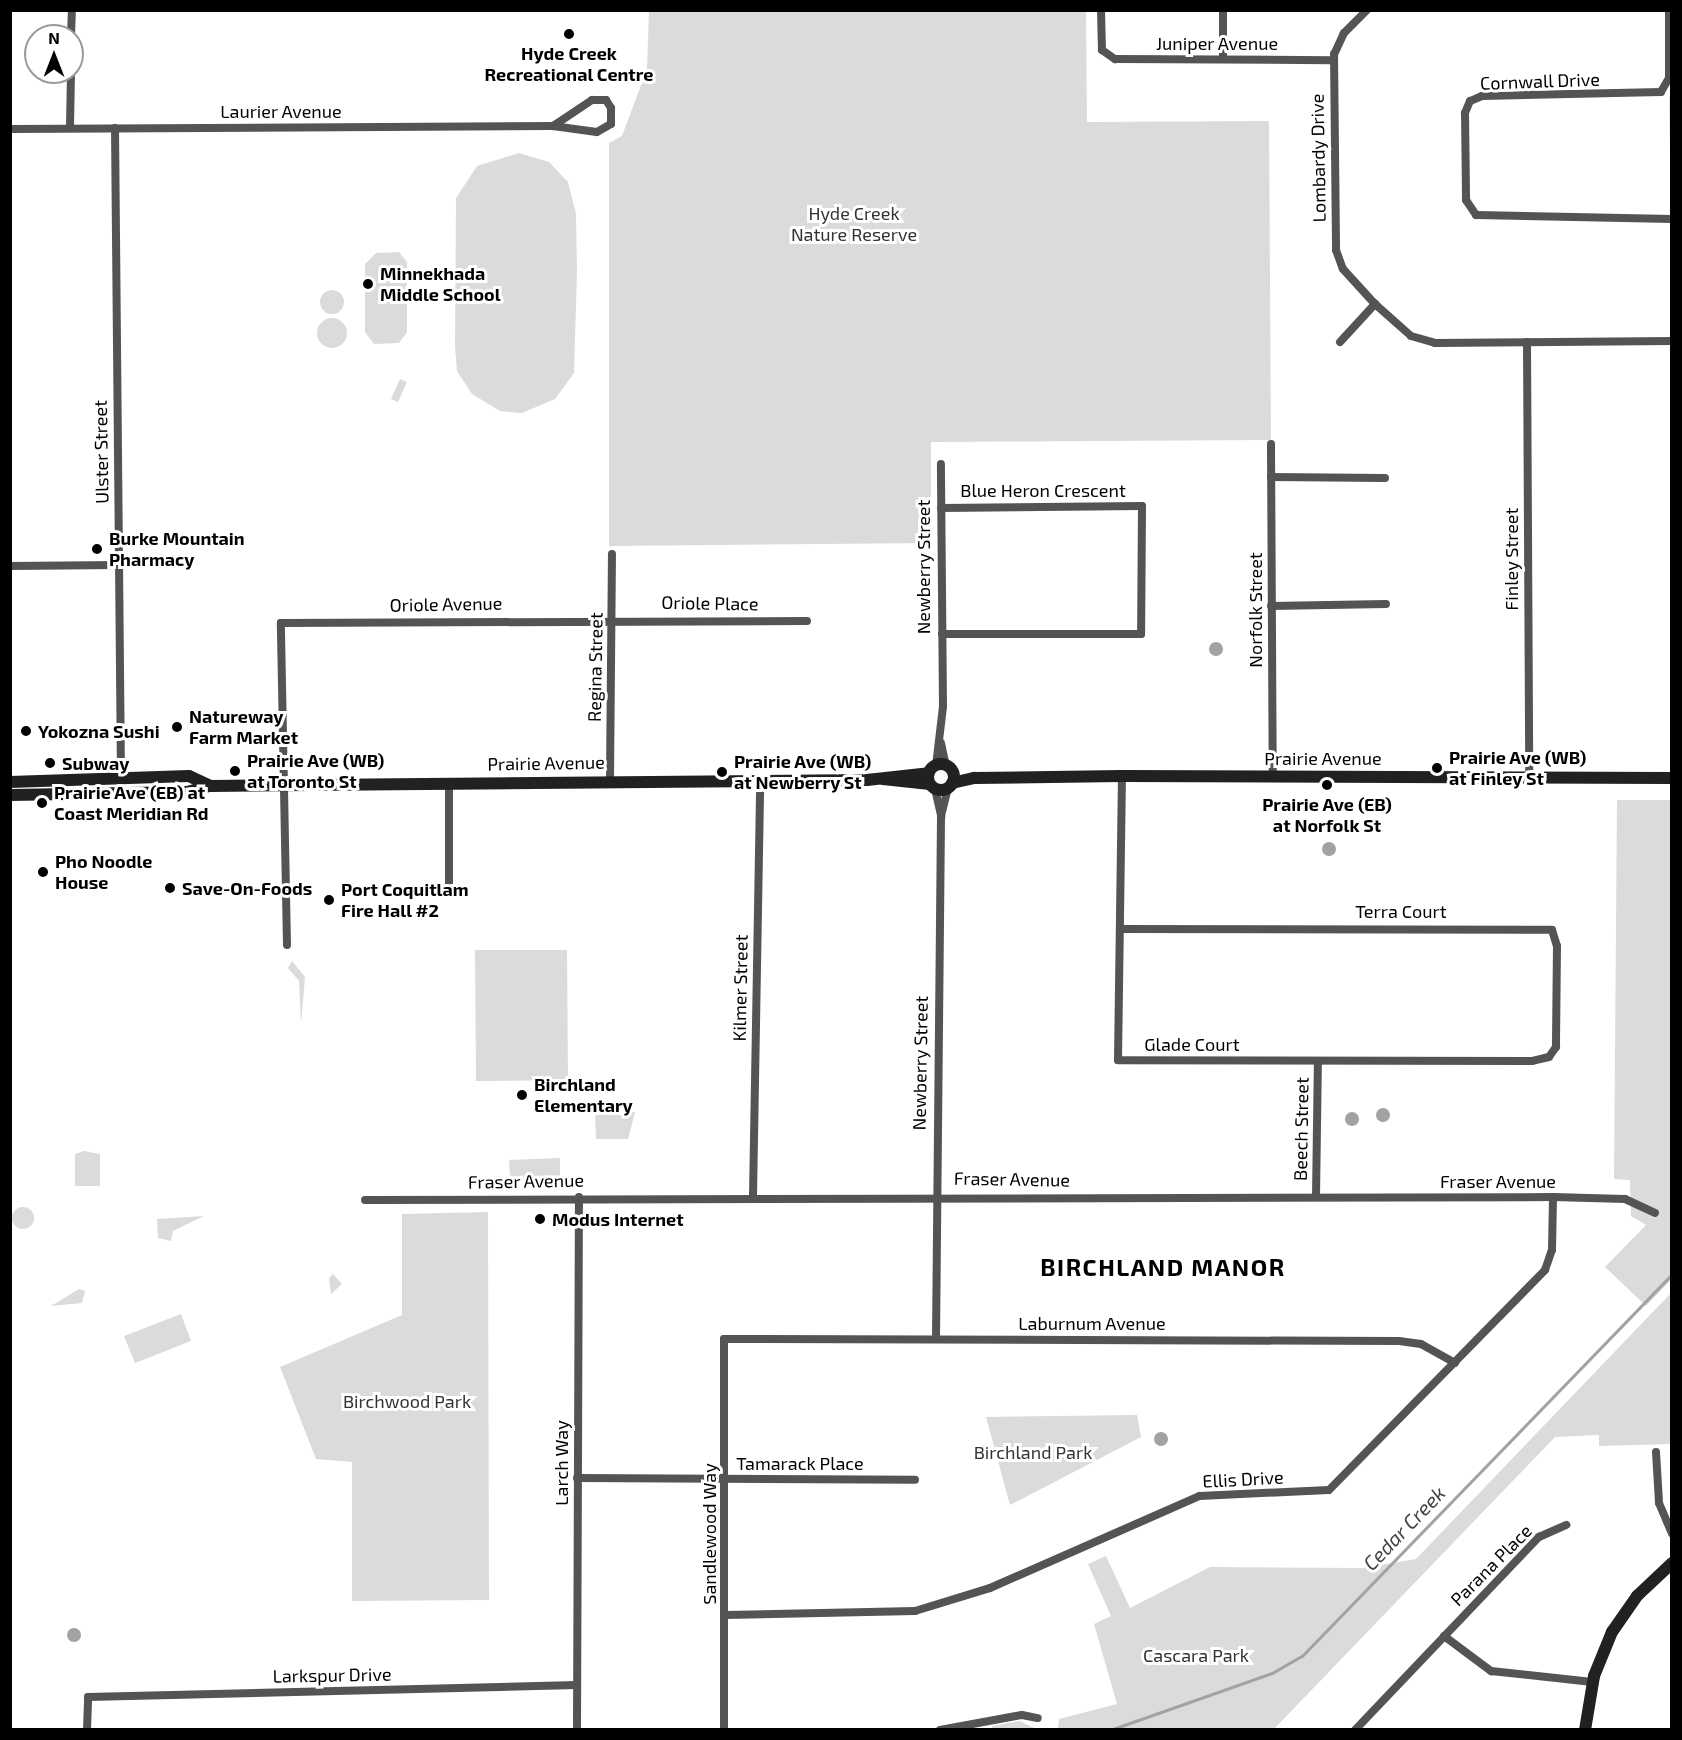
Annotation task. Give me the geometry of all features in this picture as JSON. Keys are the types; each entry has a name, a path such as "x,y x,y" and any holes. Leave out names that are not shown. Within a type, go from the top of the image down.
{"main road":[{"name":"Prairie Avenue","path":"10,782 121,776 189,777 210,786"},
{"name":"Prairie Avenue","path":"10,795 187,792 210,786 610,780 1122,776 1671,778"},
{"path":"1585,1730 1592,1682 1621,1617 1671,1563"}],"street":[{"name":"Juniper Avenue","path":"1101,10 1103,53 1115,59 1333,60"},
{"path":"1223,10 1223,59"},
{"name":"Lombardy Drive","path":"1367,10 1339,39 1333,60 1336,250 1343,269 1375,304 1422,340 1527,342 1671,340"},
{"name":"Cornwall Drive","path":"1670,10 1669,78 1661,92 1482,96 1470,101 1465,113 1466,200 1476,215 1671,219"},
{"path":"70,84 70,128"},
{"name":"Laurier Avenue","path":"10,129 553,126 601,131 611,124 612,111 606,100 597,99 553,126"},
{"name":"Ulster Street","path":"115,128 121,776"},
{"path":"1340,342 1375,304"},
{"name":"Finley Street","path":"1527,342 1529,777"},
{"name":"Norfolk Street","path":"1271,444 1273,776"},
{"name":"Newberry Street","path":"936,1339 941,816 941,464"},
{"path":"1272,477 1384,478"},
{"name":"Blue Heron Crescent","path":"940,508 1142,506 1141,634 942,633"},
{"name":"Regina Street","path":"610,780 612,554"},
{"path":"10,566 119,565"},
{"path":"1271,606 1386,604"},
{"name":"Oriole Place","path":"612,618 807,621"},
{"name":"Oriole Avenue","path":"281,786 281,623 612,618"},
{"name":"Glade Court","path":"1122,776 1118,1060 1318,1061 1549,1057"},
{"name":"Kilmer Street","path":"753,1196 760,780"},
{"path":"449,783 449,894"},
{"path":"281,786 287,945"},
{"name":"Terra Court","path":"1121,929 1552,930 1557,946 1556,1047 1549,1057"},
{"name":"Beech Street","path":"1316,1197 1318,1061"},
{"name":"Fraser Avenue","path":"365,1200 937,1194 1552,1197 1625,1199 1655,1213"},
{"name":"Larch Way","path":"577,1730 579,1197"},
{"name":"Ellis Drive","path":"726,1615 915,1611 990,1588 1200,1496 1321,1492 1345,1479 1548,1265 1552,1197"},
{"name":"Laburnum Avenue","path":"724,1339 1399,1341 1421,1344 1455,1363"},
{"name":"Sandlewood Way","path":"724,1339 726,1480 724,1730"},
{"path":"1656,1452 1659,1503 1671,1533"},
{"name":"Tamarack Place","path":"577,1478 915,1480"},
{"name":"Parana Place","path":"1355,1730 1539,1537 1566,1525"},
{"path":"1444,1636 1491,1671 1592,1682"},
{"name":"Larkspur Drive","path":"87,1730 88,1697 577,1685"},
{"path":"940,1730 1022,1715 1038,1718"}],"green space":[{"name":"Hyde Creek Nature Reserve","path":"649,11 1086,11 1087,122 1269,121 1271,440 931,442 931,543 609,546 609,143 622,136 647,69"},
{"path":"1671,91 1672,213 1669,99"},
{"path":"519,153 549,162 568,182 576,214 577,271 574,373 555,399 522,413 500,411 472,394 457,371 455,347 456,198 477,166"},
{"path":"399,252 407,262 407,332 399,343 374,344 365,332 365,264 376,253"},
{"path":"332,290 337,291 343,297 343,307 337,313 332,314 327,313 321,307 320,302 321,297 327,291"},
{"path":"332,318 343,322 347,333 343,344 332,348 321,344 317,333 321,322"},
{"path":"400,379 407,382 398,402 391,399"},
{"path":"1617,800 1671,800 1671,1280 1646,1306 1605,1267 1646,1225 1631,1216 1630,1180 1614,1179"},
{"path":"475,950 567,950 568,1080 476,1081"},
{"path":"292,961 305,977 301,1024 299,981 288,968"},
{"path":"635,1112 628,1139 596,1139 595,1113"},
{"path":"84,1151 100,1154 100,1186 75,1186 75,1154"},
{"path":"560,1158 560,1183 519,1183 510,1175 509,1160"},
{"path":"19,1207 27,1207 34,1214 34,1222 27,1229 19,1229 12,1222 12,1214"},
{"name":"Birchwood Park","path":"488,1212 489,1600 352,1601 352,1462 316,1459 280,1367 402,1315 402,1214"},
{"path":"204,1216 173,1231 171,1241 158,1238 157,1219"},
{"path":"333,1274 342,1284 331,1294 329,1278"},
{"path":"79,1289 85,1291 82,1303 51,1306"},
{"name":"Cascara Park","path":"1671,1293 1671,1444 1599,1446 1599,1435 1555,1437 1274,1729 1058,1728 1059,1719 1117,1704 1094,1624 1111,1616 1088,1564 1106,1556 1130,1608 1210,1567 1363,1568 1416,1559"},
{"path":"181,1314 191,1341 135,1363 124,1336"},
{"name":"Birchland Park","path":"1137,1415 1141,1437 1010,1505 986,1417"},
{"path":"1020,1721 1036,1729 992,1729 992,1726"}],"shaded area":[{"path":"1216,642 1221,644 1223,649 1221,654 1216,656 1211,654 1209,649 1211,644"},
{"path":"1326,842 1332,842 1336,849 1332,856 1326,856 1322,852 1322,846"},
{"path":"1383,1108 1388,1110 1390,1115 1388,1120 1383,1122 1378,1120 1376,1115 1378,1110"},
{"path":"1352,1112 1357,1114 1359,1119 1357,1124 1352,1126 1347,1124 1345,1119 1347,1114"},
{"path":"1161,1432 1166,1434 1168,1439 1166,1444 1161,1446 1156,1444 1154,1439 1156,1434"},
{"path":"74,1628 79,1630 81,1635 79,1640 74,1642 69,1640 67,1635 69,1630"}],"waterway":[{"name":"Cedar Creek","path":"1110,1730 1272,1673 1302,1656 1672,1274"}],"place":[{"name":"Hyde Creek Recreational Centre","path":"569,34"},
{"name":"Minnekhada Middle School","path":"368,284"},
{"name":"Burke Mountain Pharmacy","path":"97,549"},
{"name":"Natureway Farm Market","path":"177,727"},
{"name":"Yokozna Sushi","path":"26,731"},
{"name":"Subway","path":"50,763"},
{"name":"Prairie Ave (WB) at Finley St","path":"1437,768"},
{"name":"Prairie Ave (WB) at Toronto St","path":"235,771"},
{"name":"Prairie Ave (WB) at Newberry St","path":"722,772"},
{"name":"Prairie Ave (EB) at Norfolk St","path":"1327,785"},
{"name":"Prairie Ave (EB) at Coast Meridian Rd","path":"42,803"},
{"name":"Pho Noodle House","path":"43,872"},
{"name":"Save-On-Foods","path":"170,888"},
{"name":"Port Coquitlam Fire Hall #2","path":"329,900"},
{"name":"Birchland Elementary","path":"522,1095"},
{"name":"Modus Internet","path":"540,1219"}],"district":[{"name":"BIRCHLAND MANOR","path":"1163,1267"}]}
